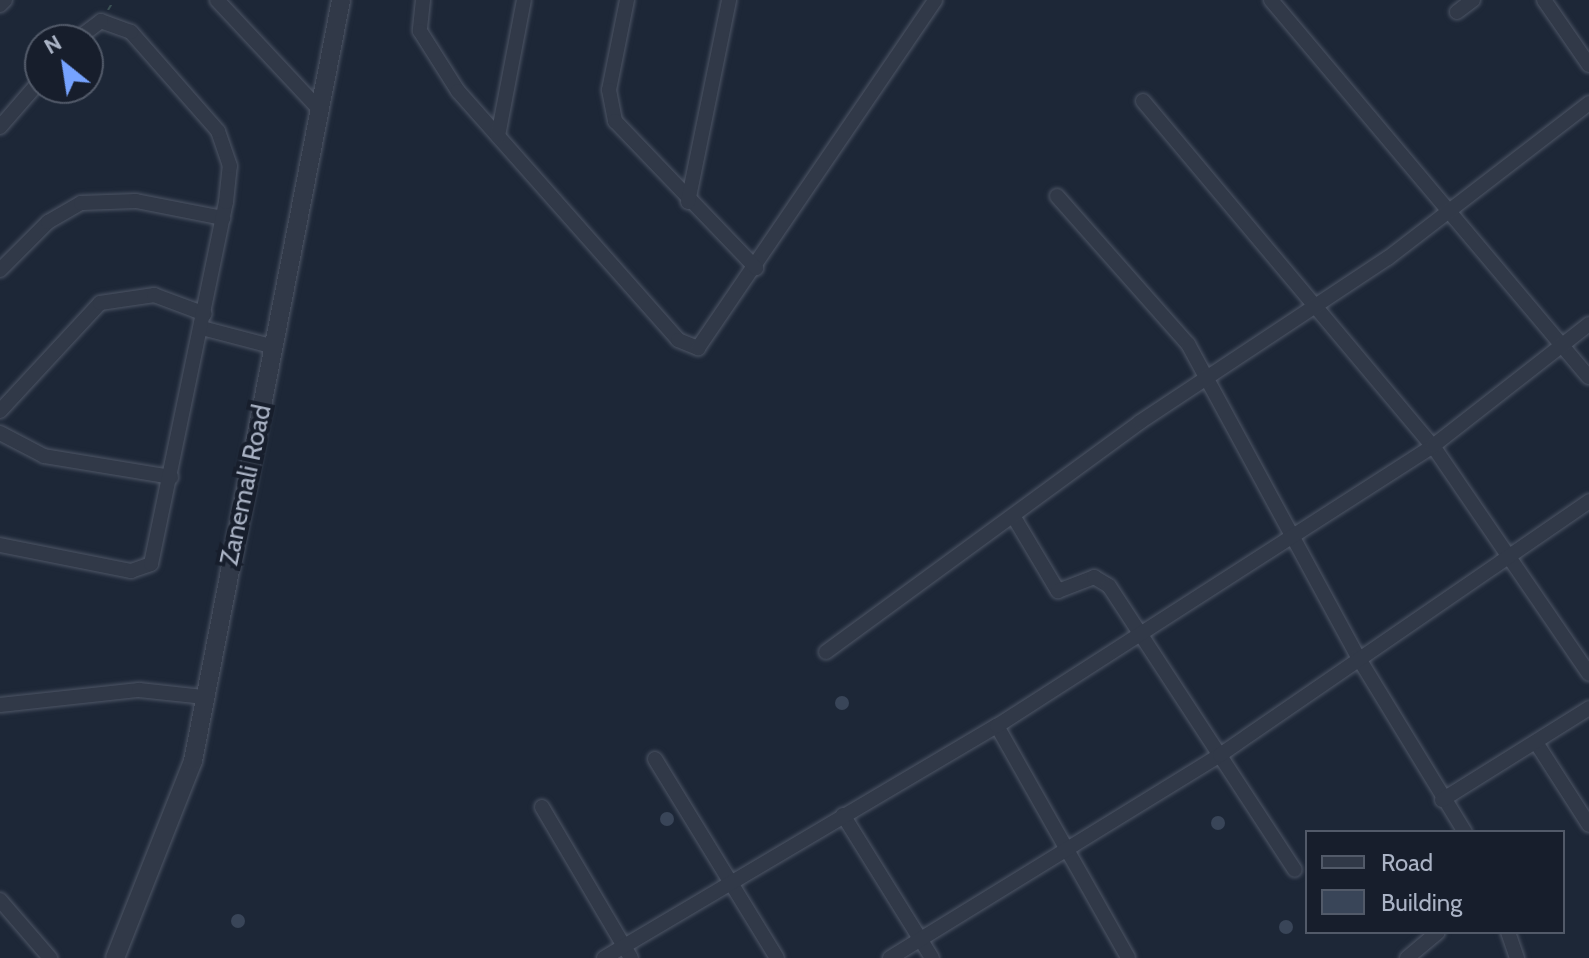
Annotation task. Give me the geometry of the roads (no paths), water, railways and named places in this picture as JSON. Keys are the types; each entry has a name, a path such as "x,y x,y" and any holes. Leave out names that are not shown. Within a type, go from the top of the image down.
{"street":[{"path":"0,5 5,0"},
{"path":"217,0 320,110"},
{"name":"Zanemali Road","path":"115,958 185,796 341,0"},
{"path":"423,0 420,31 428,52 498,136 689,348 707,342 935,0"},
{"path":"498,136 524,0"},
{"path":"627,0 610,105 627,137 756,268"},
{"path":"688,202 729,0"},
{"path":"1271,0 1450,207 1589,377"},
{"path":"1457,12 1473,0"},
{"path":"1544,0 1589,65"},
{"path":"0,545 142,570 155,556 204,321 230,166 218,131 122,24 101,21 97,24"},
{"path":"0,127 24,99"},
{"path":"1143,101 1433,446 1511,554 1589,674"},
{"path":"826,652 1015,519 1207,376 1315,302 1352,284 1589,103"},
{"path":"1057,196 1171,320 1207,376 1358,657 1442,800 1464,830"},
{"path":"0,270 48,222 81,203 136,201 223,218"},
{"path":"0,411 100,303 154,295 204,321 275,347"},
{"path":"604,958 628,952 733,882 997,726 1291,534 1433,446 1589,324"},
{"path":"0,433 44,456 171,477"},
{"path":"890,958 1220,755 1358,657 1589,501"},
{"path":"1015,519 1058,591 1100,578 1140,632 1295,870"},
{"path":"0,705 139,690 203,697"},
{"path":"1442,800 1537,744 1589,708"},
{"path":"997,726 1128,958"},
{"path":"1537,744 1589,825"},
{"path":"655,759 777,958"},
{"path":"542,807 628,952"},
{"path":"843,815 932,958"},
{"path":"0,900 48,957"},
{"path":"1407,958 1436,934"},
{"path":"1509,934 1517,958"}]}
